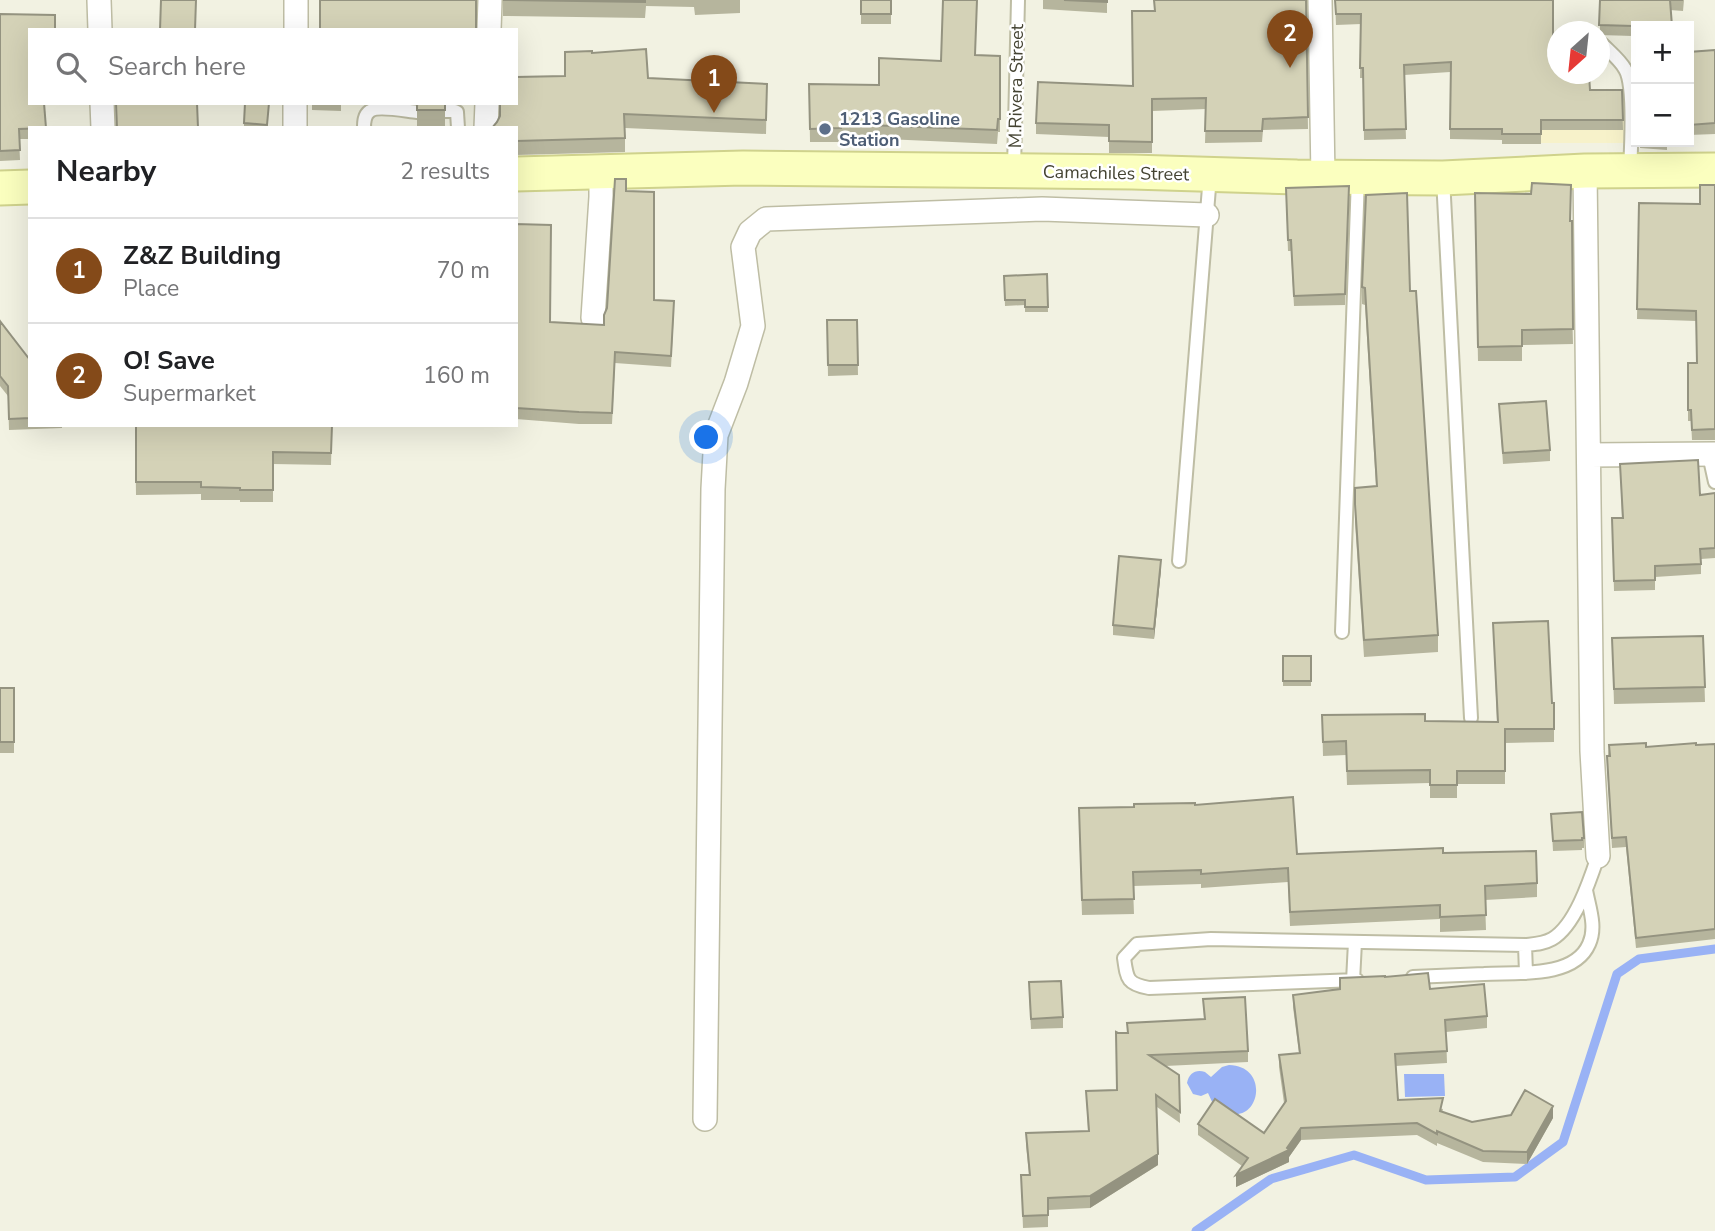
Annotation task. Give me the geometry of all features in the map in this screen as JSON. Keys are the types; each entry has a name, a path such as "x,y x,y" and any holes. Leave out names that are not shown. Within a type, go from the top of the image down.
{"street":[{"path":"99,0 100,28"},
{"path":"296,0 296,28"},
{"path":"489,28 490,0"},
{"path":"1320,0 1323,177"},
{"path":"102,105 103,126"},
{"path":"295,105 295,126"},
{"path":"486,126 487,105"},
{"name":"Camachiles Street","path":"518,174 743,168 1443,178 1586,171 1715,170"},
{"path":"1586,171 1592,751 1598,856"},
{"path":"593,318 601,172"},
{"path":"0,188 28,187"},
{"path":"705,1119 713,489 716,435 736,383 753,326 743,247 750,232 766,219 1042,209 1207,215"},
{"path":"1590,456 1711,455"}],"lane":[{"name":"M.Rivera Street","path":"1014,172 1018,0"},
{"path":"1610,52 1627,72 1631,125 1630,171"},
{"path":"364,126 365,117 370,110 380,108 417,112"},
{"path":"445,111 457,112 458,126"},
{"path":"1179,561 1210,174"},
{"path":"1342,632 1358,177"},
{"path":"1443,178 1471,718"},
{"path":"1711,455 1715,482"},
{"path":"1366,980 1149,988 1135,986 1127,977 1124,958 1137,944 1211,939 1525,945 1541,943 1554,938 1578,907 1598,856"},
{"path":"1394,978 1526,973 1555,969 1578,960 1591,941 1593,927 1586,890"},
{"path":"1353,981 1355,942"},
{"path":"1525,945 1526,973"}],"shaded area":[{"path":"1540,89 1625,89 1625,143 1540,143"}],"water":[{"path":"1222,1067 1241,1067 1250,1073 1255,1081 1255,1099 1251,1106 1236,1114 1214,1106 1208,1093 1201,1096 1193,1094 1187,1083 1191,1074 1202,1071 1211,1077"},
{"path":"1404,1074 1444,1074 1445,1096 1405,1097"}],"building":[{"path":"161,0 196,0 195,28 160,28"},
{"path":"320,0 476,0 476,28 320,28"},
{"path":"503,0 645,0 645,2"},
{"path":"861,0 891,0 891,14 861,14"},
{"path":"943,0 977,0 975,55 1000,56 1000,119 997,130 841,124 841,128 810,129 809,84 879,85 879,58 941,61"},
{"path":"1064,0 1107,0 1107,2"},
{"path":"1154,0 1306,0 1308,117 1263,119 1262,131 1205,131 1206,98 1152,99 1152,142 1109,141 1109,125 1036,123 1038,82 1133,86 1132,11 1155,11"},
{"path":"1335,0 1553,0 1553,21 1547,21 1547,84 1590,84 1590,90 1622,90 1623,120 1541,120 1541,134 1502,134 1502,129 1450,129 1451,62 1404,65 1406,129 1364,130 1363,68 1360,68 1361,14 1336,14"},
{"path":"1600,0 1670,0 1672,21 1631,21 1631,26 1610,25 1610,21 1599,21"},
{"path":"0,14 55,15 55,28 28,28 28,105 44,105 46,126 19,129 20,150 0,151"},
{"path":"646,49 648,78 767,84 766,120 624,114 625,138 518,141 518,126 494,126 500,116 500,105 518,105 518,77 565,76 565,52"},
{"path":"1715,50 1715,123 1694,125 1694,52"},
{"path":"116,105 197,105 198,126 117,126"},
{"path":"245,105 269,105 267,125 244,123"},
{"path":"417,105 445,105 445,110 417,110"},
{"path":"615,179 626,179 626,191 654,192 654,300 674,301 671,356 615,352 612,413 518,408 518,224 551,225 550,322 604,325"},
{"path":"1532,183 1571,185 1573,329 1522,330 1522,346 1478,347 1475,193 1531,194"},
{"path":"1700,185 1715,185 1715,429 1692,430 1691,410 1688,410 1688,363 1697,363 1696,311 1637,309 1639,203 1700,204"},
{"path":"1349,186 1345,294 1294,296 1286,188"},
{"path":"1407,193 1410,291 1416,291 1438,635 1364,640 1355,488 1377,486 1365,288 1362,287 1366,195"},
{"path":"1047,274 1048,307 1025,307 1025,300 1005,300 1004,276"},
{"path":"827,320 857,320 858,365 828,365"},
{"path":"0,321 28,357 28,418 9,419 8,386 0,376"},
{"path":"1546,401 1550,450 1503,453 1499,404"},
{"path":"136,427 332,427 331,453 273,452 273,490 201,487 201,482 136,482"},
{"path":"1698,460 1700,495 1715,493 1715,548 1700,549 1701,564 1655,566 1655,580 1614,581 1612,518 1623,518 1620,464"},
{"path":"1119,556 1161,560 1154,629 1113,625"},
{"path":"1548,621 1554,729 1505,729 1505,771 1457,771 1457,785 1430,785 1430,770 1347,771 1346,741 1323,742 1322,715 1425,714 1425,721 1498,722 1493,623"},
{"path":"1703,636 1705,687 1614,689 1612,638"},
{"path":"1283,656 1311,656 1311,681 1283,681"},
{"path":"0,688 14,688 14,742 0,742"},
{"path":"1646,743 1646,747 1715,744 1715,929 1636,938 1626,837 1612,838 1607,756 1610,756 1609,745"},
{"path":"1293,797 1297,854 1443,848 1443,853 1536,851 1537,883 1485,886 1486,915 1440,917 1440,905 1290,912 1288,868 1201,874 1201,870 1133,872 1134,899 1082,900 1079,808 1134,807 1134,804 1195,805"},
{"path":"1582,812 1582,840 1553,841 1551,814"},
{"path":"1428,973 1430,989 1484,984 1487,1016 1445,1020 1447,1051 1395,1054 1398,1100 1443,1098 1440,1111 1472,1122 1511,1115 1525,1090 1553,1106 1527,1152 1483,1151 1437,1131 1437,1134 1417,1123 1301,1128 1287,1148 1289,1150 1236,1175 1248,1158 1198,1124 1215,1099 1264,1133 1286,1101 1279,1055 1300,1053 1293,995 1340,989 1340,978"},
{"path":"1061,981 1063,1017 1031,1019 1029,982"},
{"path":"1245,997 1248,1051 1149,1055 1179,1075 1180,1112 1156,1095 1158,1154 1090,1196 1048,1198 1048,1215 1023,1216 1021,1175 1030,1175 1026,1133 1089,1131 1086,1091 1117,1090 1116,1032 1128,1033 1127,1023 1205,1019 1203,999"}],"waterway":[{"path":"1196,1231 1271,1179 1354,1155 1426,1180 1515,1177 1563,1142 1617,974 1639,959 1715,949"}],"place":[{"name":"O! Save","path":"1290,68"},
{"name":"Z&Z Building","path":"714,113"},
{"name":"1213 Gasoline Station","path":"825,129"}]}
